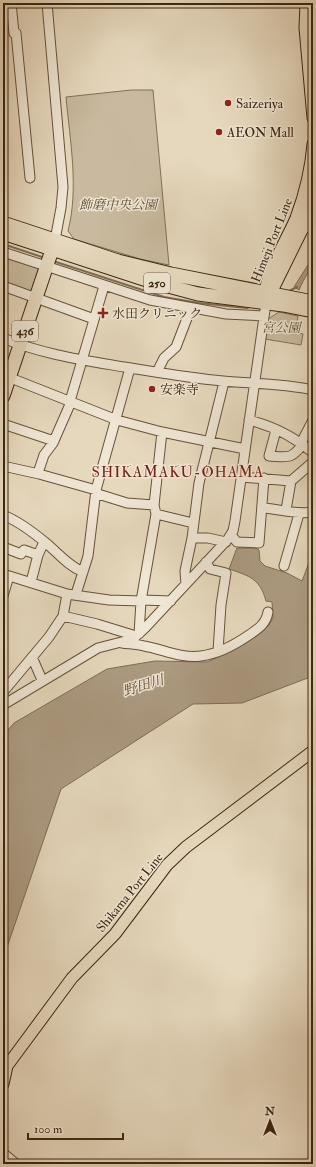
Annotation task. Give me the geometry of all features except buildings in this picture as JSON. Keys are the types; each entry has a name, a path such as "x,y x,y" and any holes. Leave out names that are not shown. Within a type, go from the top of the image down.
{"highway":[{"name":"250","path":"3,223 50,256"},
{"name":"250","path":"3,233 50,256 118,261 171,274 266,301 313,311"},
{"name":"436","path":"3,396 6,376 20,345 50,256"},
{"name":"250","path":"266,301 313,302"}],"main road":[{"path":"306,3 309,28 313,118"},
{"name":"Himeji Port Line","path":"266,301 267,280 287,239 302,201 309,176 313,144"},
{"name":"Himeji Port Line","path":"266,301 309,228 313,196"},
{"name":"Shikama Port Line","path":"3,1084 7,1066 72,978 115,934 168,865 186,847 313,751"}],"street":[{"path":"11,3 14,33 16,33 30,178"},
{"path":"47,3 63,186 61,208 50,256"},
{"path":"3,252 50,256 104,286 150,300 192,308 226,314 266,301 235,521 228,538 171,601 137,635 119,643 98,648 3,704"},
{"path":"3,286 94,319"},
{"path":"38,473 44,455 54,441 70,402 104,286"},
{"path":"157,372 164,358 176,347 192,308"},
{"path":"3,338 20,345 82,360 224,382 313,390"},
{"path":"76,594 91,540 91,526 96,490 130,368"},
{"path":"6,376 116,420 162,432 245,449"},
{"path":"186,584 185,571 192,538 198,483 224,382"},
{"path":"249,420 264,424 276,430 302,444 313,453"},
{"path":"276,430 269,456 289,457 295,454 302,444 313,420"},
{"path":"3,424 54,441"},
{"path":"137,635 155,510 162,432"},
{"path":"286,510 291,481 313,462"},
{"path":"3,466 38,473 96,490 98,494 193,522"},
{"path":"241,477 291,481"},
{"path":"192,538 228,538 237,542 259,543 263,508 264,478"},
{"path":"263,508 286,510 299,514 313,512"},
{"path":"284,566 299,514"},
{"path":"3,516 12,519 44,542 68,563 83,572"},
{"path":"31,582 38,555 44,542"},
{"path":"3,547 21,554 24,550 38,555"},
{"path":"206,562 210,569 226,573 221,605 218,651"},
{"path":"3,596 6,575 67,594 76,594 109,600 171,601"},
{"path":"3,692 49,637 63,616 67,594"},
{"path":"119,643 144,646 167,653 200,657 218,651 245,638 261,627 267,618 268,612"},
{"path":"63,616 137,635"},
{"path":"32,657 42,680"},
{"path":"3,1153 16,1164"}],"green space":[{"name":"飾磨中央公園","path":"131,90 153,90 169,265 140,259 74,239 68,231 73,198 73,164 66,97"},
{"path":"3,256 37,267 39,271 32,291 29,293 3,284"},
{"name":"宮公園","path":"279,312 298,316 296,332 303,334 301,345 265,339 268,319"}],"water":[{"path":"313,257 310,269 299,290 294,287"},
{"name":"野田川","path":"237,548 255,548 259,550 260,561 265,566 287,573 302,581 313,552 313,676 242,703 193,704 61,789 3,959 3,736 14,723 107,669 155,661 207,662 232,651 269,625 273,618 272,602 266,601 261,588 253,579 229,569"}],"waterway":[{"path":"3,244 45,258"},
{"path":"53,261 164,297 199,303 247,308 252,306"},
{"path":"289,291 297,287"}],"place":[{"name":"Saizeriya","path":"228,103"},
{"name":"AEON Mall","path":"219,132"},
{"name":"水田クリニック","path":"103,313"},
{"name":"安楽寺","path":"152,389"}],"district":[{"name":"SHIKAMAKU-OHAMA","path":"178,472"}]}
